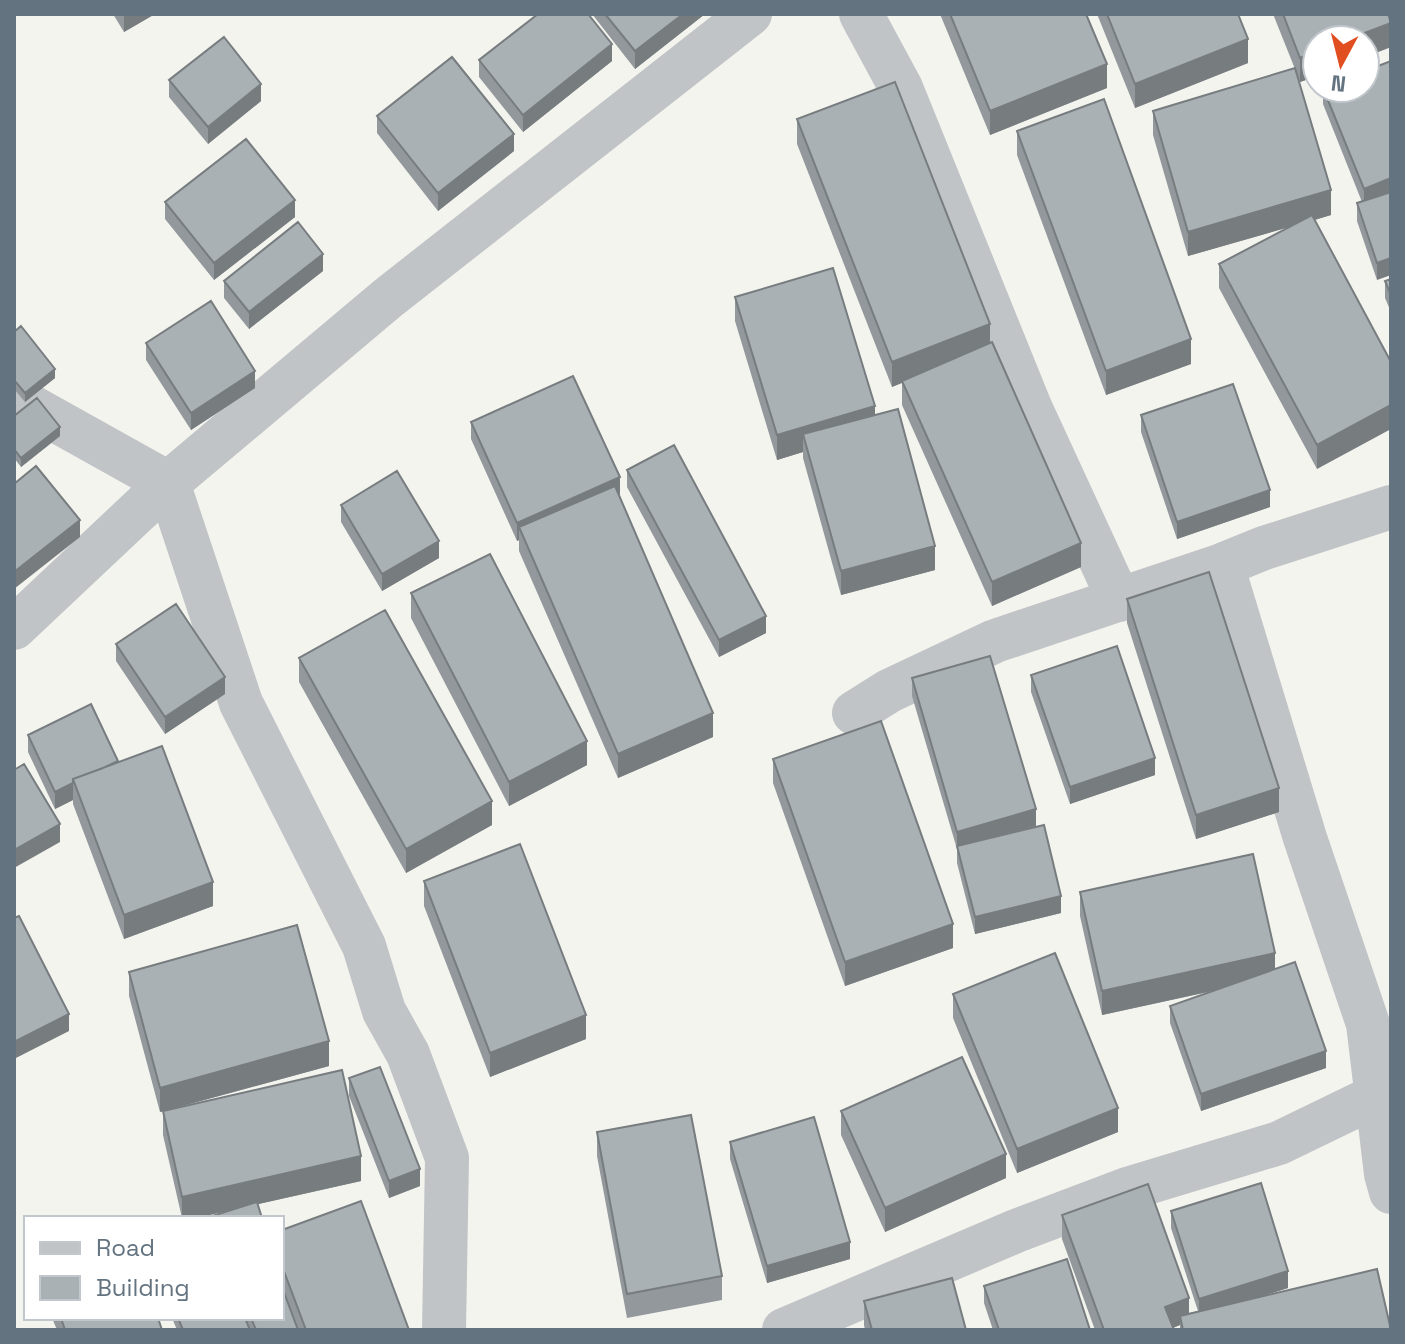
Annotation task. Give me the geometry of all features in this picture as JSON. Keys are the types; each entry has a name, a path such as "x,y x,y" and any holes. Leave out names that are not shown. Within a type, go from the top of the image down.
{"street":[{"path":"14,628 168,483 388,298 750,14"},
{"path":"861,14 901,88 1030,407 1119,600"},
{"path":"14,397 168,483 241,703 364,946 384,1011 408,1054 447,1158 444,1330"},
{"path":"854,713 889,691 995,641 1391,507"},
{"path":"1222,565 1305,838 1368,1024 1386,1174 1391,1192"},
{"path":"784,1330 1016,1231 1127,1189 1279,1143 1376,1096"}],"building":[{"path":"538,14 588,14 612,44 523,115 479,60"},
{"path":"605,14 683,14 635,51"},
{"path":"950,14 1086,14 1107,64 990,111"},
{"path":"1107,14 1238,14 1248,39 1135,84"},
{"path":"1283,14 1388,14 1391,23 1381,27 1381,24 1301,24 1300,58"},
{"path":"224,37 261,84 208,127 169,80"},
{"path":"452,57 514,134 438,193 377,116"},
{"path":"1391,61 1391,178 1364,189 1329,104 1381,104 1381,65"},
{"path":"1295,68 1301,88 1301,104 1306,104 1331,190 1188,232 1153,111"},
{"path":"895,82 990,324 892,362 797,119"},
{"path":"1104,99 1191,339 1106,371 1017,131"},
{"path":"246,139 295,200 214,263 165,202"},
{"path":"1391,192 1391,258 1377,263 1357,203"},
{"path":"1312,215 1391,362 1391,405 1317,445 1219,264"},
{"path":"298,222 323,254 249,312 224,281"},
{"path":"833,268 875,406 777,435 735,297"},
{"path":"1391,279 1391,295 1385,281"},
{"path":"211,301 255,371 191,413 146,343"},
{"path":"21,326 55,369 25,393 14,380 14,332"},
{"path":"992,342 1081,543 992,582 902,381"},
{"path":"573,376 620,477 517,523 471,422"},
{"path":"1233,384 1270,490 1177,522 1141,415"},
{"path":"37,398 60,427 21,458 14,449 14,416"},
{"path":"898,409 935,546 841,571 803,434"},
{"path":"674,445 766,616 719,640 627,470"},
{"path":"36,466 80,520 14,572 14,484"},
{"path":"397,471 439,541 382,574 341,505"},
{"path":"615,486 713,713 618,754 519,527"},
{"path":"490,554 587,741 509,782 411,593"},
{"path":"1209,572 1279,788 1196,815 1127,599"},
{"path":"176,604 225,677 165,717 116,644"},
{"path":"385,610 492,801 406,849 299,658"},
{"path":"1117,646 1155,758 1070,787 1031,675"},
{"path":"990,656 1036,809 957,832 912,678"},
{"path":"91,704 118,761 73,779 73,783 55,792 28,735"},
{"path":"881,721 953,924 845,962 773,759"},
{"path":"162,746 213,882 124,915 73,779"},
{"path":"24,764 60,824 14,850 14,770"},
{"path":"1044,825 1061,896 975,917 957,846"},
{"path":"520,844 586,1015 490,1053 424,881"},
{"path":"1253,854 1275,953 1102,991 1080,892"},
{"path":"19,916 69,1014 14,1042 14,918"},
{"path":"297,925 329,1041 160,1088 129,972"},
{"path":"1055,953 1118,1108 1017,1149 953,994"},
{"path":"1295,962 1326,1051 1201,1094 1170,1006"},
{"path":"962,1057 1006,1154 885,1208 841,1111"},
{"path":"380,1067 420,1169 389,1181 349,1078"},
{"path":"342,1070 361,1156 182,1197 163,1111"},
{"path":"691,1115 722,1276 627,1294 597,1132"},
{"path":"814,1117 850,1242 767,1266 730,1142"},
{"path":"1261,1183 1288,1271 1199,1299 1171,1211"},
{"path":"1148,1184 1189,1298 1165,1307 1174,1330 1104,1330 1062,1215"},
{"path":"361,1201 409,1330 306,1330 284,1271 284,1229"},
{"path":"257,1202 261,1216 212,1216"},
{"path":"1067,1259 1090,1330 999,1330 984,1286"},
{"path":"1377,1269 1391,1330 1183,1330 1180,1316"},
{"path":"952,1278 966,1330 872,1330 864,1301"},
{"path":"284,1292 298,1330 256,1330 252,1320 284,1320"},
{"path":"62,1320 159,1320 162,1330 65,1330"},
{"path":"179,1320 246,1320 250,1330 183,1330"}]}
